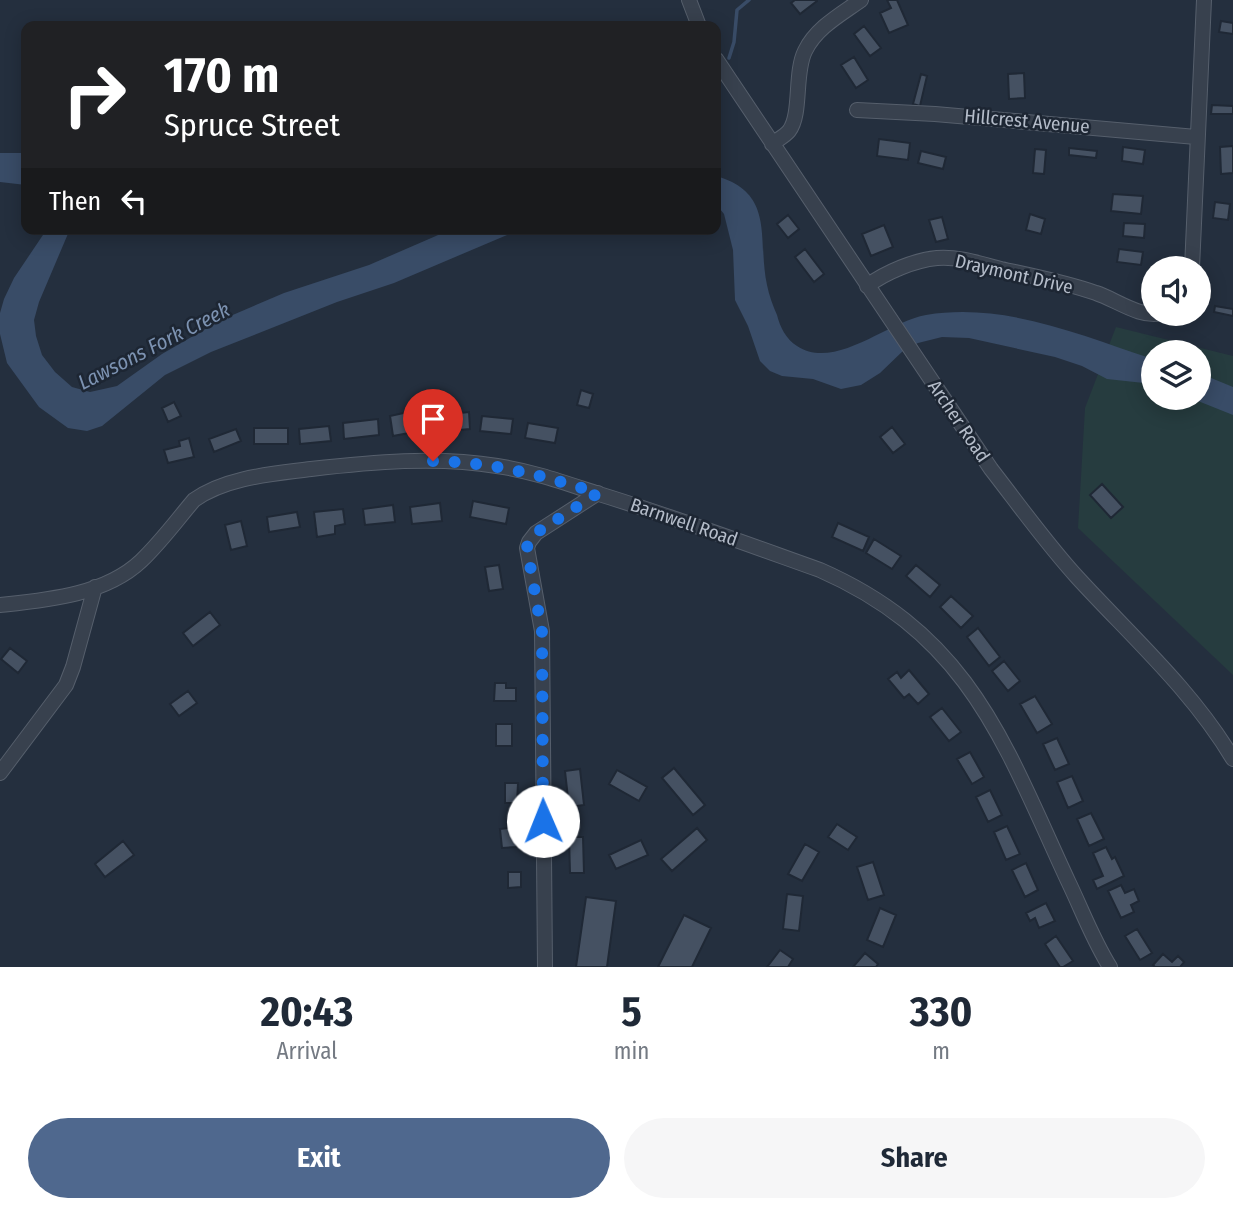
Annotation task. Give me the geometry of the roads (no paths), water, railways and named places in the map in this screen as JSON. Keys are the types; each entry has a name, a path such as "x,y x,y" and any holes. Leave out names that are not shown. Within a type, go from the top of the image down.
{"street":[{"path":"690,0 697,21"},
{"path":"772,144 792,126 798,71 811,41 828,24 861,0"},
{"path":"1193,256 1196,137 1205,0"},
{"name":"Archer Road","path":"721,67 991,469 1076,576 1176,682 1233,759"},
{"name":"Hillcrest Avenue","path":"857,110 949,115 1196,137"},
{"name":"Draymont Drive","path":"867,286 887,274 928,260 946,258 1095,292 1141,311"},
{"name":"Barnwell Road","path":"0,605 55,598 95,587 127,573 140,562 194,500 205,492 247,480 342,466 470,462 521,470 598,493 820,570 863,590 913,626 934,645 971,688 1001,735 1108,966"},
{"path":"545,967 542,632 527,548 528,542 536,533 598,493"},
{"path":"0,773 66,685 74,667 95,587"}],"water":[{"path":"0,153 21,153 21,184 0,182"},
{"path":"721,178 748,194 756,206 769,293 782,328 797,346 812,352 828,353 926,315 985,313 1042,323 1141,355 1141,383 1107,379 1082,366 1055,357 969,338 942,337 905,349 880,373 861,385 841,389 813,379 782,376 770,371 760,361 748,326 735,300 733,250 721,210"},
{"path":"43,235 67,235 39,302 34,320 36,336 42,355 55,372 72,387 90,392 117,386 162,354 221,320 284,293 369,265 438,235 507,235 394,283 337,302 211,352 165,375 102,426 87,431 68,428 39,407 7,363 0,334 0,313 14,278"},
{"path":"1211,378 1233,387 1233,415 1211,406"}],"waterway":[{"path":"729,58 734,42 737,10 749,0"}],"water label":[{"name":"Lawsons Fork Creek","path":"154,346"}]}
